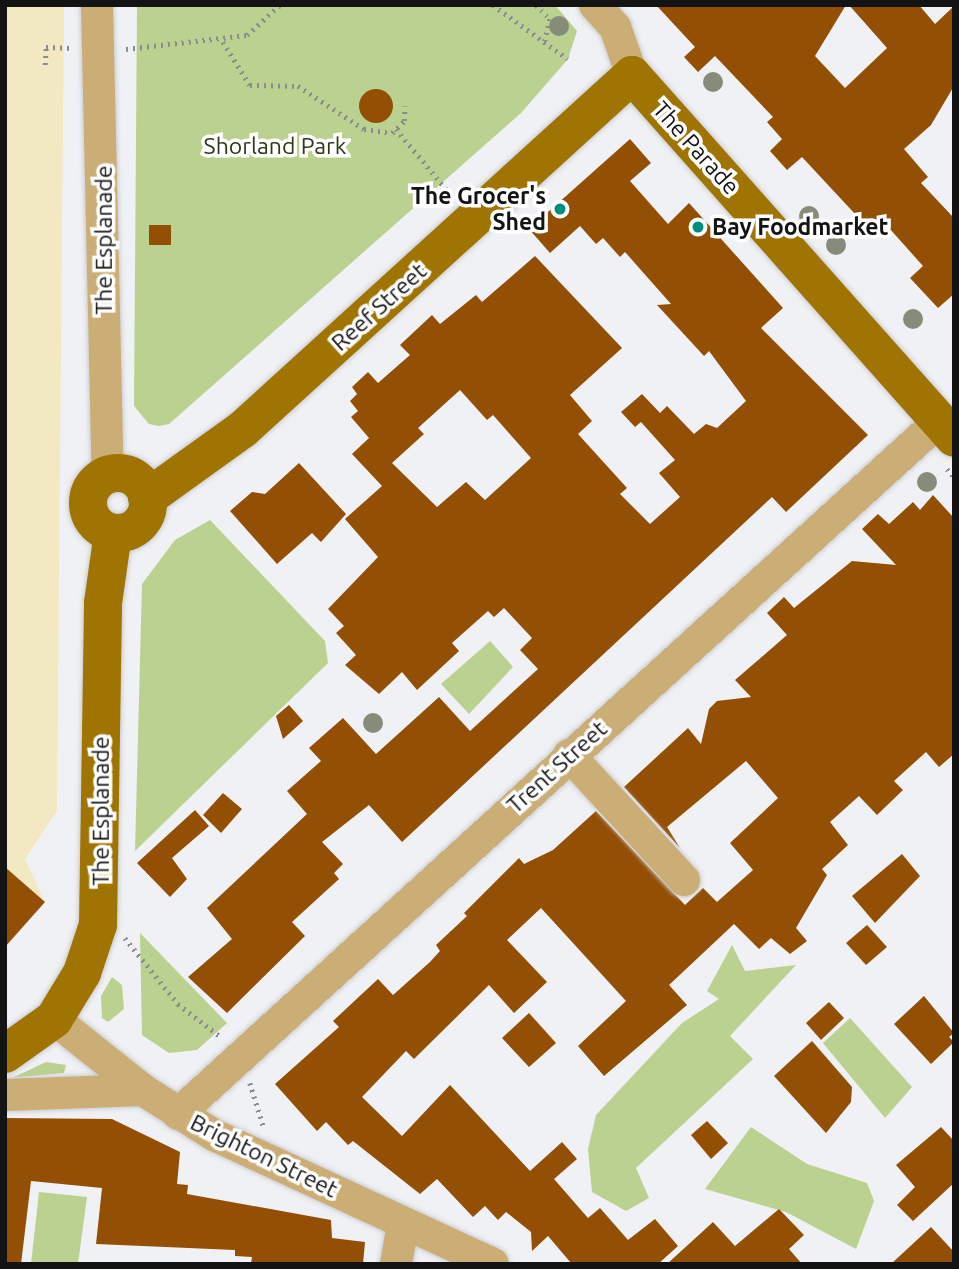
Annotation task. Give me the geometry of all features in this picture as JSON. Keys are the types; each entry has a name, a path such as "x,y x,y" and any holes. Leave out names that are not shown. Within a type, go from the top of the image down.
{"main road":[{"name":"Reef Street","path":"147,498 243,429 632,75"},
{"name":"The Parade","path":"632,75 946,429"},
{"path":"108,474 135,478 147,498 137,526 113,533 97,525 87,505 94,484 108,474"},
{"name":"The Esplanade","path":"5,1054 54,1019 82,973 100,908 103,603 113,533"}],"street":[{"name":"The Esplanade","path":"97,5 103,50 108,474"},
{"name":"The Parade","path":"595,5 615,27 632,75"},
{"name":"Trent Street","path":"178,1114 245,1066 569,755 946,429"},
{"path":"569,755 684,880"},
{"name":"Brighton Street","path":"54,1019 142,1090 178,1114 403,1224 492,1264"},
{"path":"5,1095 142,1090"},
{"path":"396,1264 403,1224"}],"path":[{"path":"45,65 46,47 103,50 223,42 257,30 280,5"},
{"path":"494,5 544,45 568,59"},
{"path":"536,5 550,19 544,45"},
{"path":"223,42 250,85 298,86 364,129 396,130 474,220"},
{"path":"396,130 405,106"},
{"path":"100,908 178,1004 245,1066 265,1130"}],"green space":[{"name":"Shorland Park","path":"137,5 555,5 577,31 568,59 521,113 169,424 159,426 149,424 134,406"},
{"path":"210,520 325,641 328,663 135,851 142,584 175,540"},
{"path":"490,641 513,667 469,714 441,684"},
{"path":"140,933 227,1023 197,1050 169,1053 142,1035"},
{"path":"732,945 745,971 796,965 730,1036 753,1059 636,1168 649,1198 626,1211 592,1192 588,1149 596,1115 682,1023 719,999 707,991"},
{"path":"112,977 122,985 124,1009 108,1022 102,1018 101,996"},
{"path":"850,1018 912,1087 885,1118 823,1043"},
{"path":"46,1062 66,1065 64,1073 12,1078"},
{"path":"751,1127 807,1164 867,1183 874,1201 856,1249 786,1212 705,1189"},
{"path":"39,1192 87,1197 78,1264 31,1264"}],"sand":[{"path":"5,5 64,5 57,811 25,859 45,902 5,867"}],"building":[{"path":"656,5 846,5 815,56 845,88 887,48 849,5 919,5 935,24 954,6 954,86 931,125 904,149 928,177 921,183 954,218 954,294 938,308 910,278 923,266 881,219 869,229 802,157 787,170 770,151 782,139 767,122 773,117 715,56 698,72 684,57 695,47"},
{"path":"376,89 388,94 393,106 388,118 376,123 364,118 359,106 364,94"},
{"path":"630,139 651,163 630,181 668,224 689,203 783,308 761,328 868,435 786,512 772,497 402,842 369,805 322,842 343,864 334,873 339,879 292,922 305,936 227,1013 188,977 232,939 207,908 307,814 287,791 321,761 309,748 343,718 376,754 439,697 470,731 538,669 520,650 532,638 504,608 494,617 488,611 452,643 459,651 417,690 402,672 379,694 345,665 356,655 336,633 344,626 328,609 378,557 345,519 382,486 352,454 369,438 351,417 358,411 350,401 357,394 352,387 368,372 378,383 410,355 400,345 432,315 440,324 476,295 482,302 535,256 622,348 570,395 592,421 578,434 627,488 620,494 650,524 680,497 659,473 675,460 641,422 635,427 621,412 642,394 660,413 667,406 694,434 706,424 717,428 746,401 709,351 704,356 657,305 671,304 625,252 620,257 603,238 596,244 580,226 550,253 529,229","holes":["460,390 487,420 493,415 531,458 485,500 466,482 437,507 392,463 424,434 418,428"]},
{"path":"149,225 171,225 171,245 149,245"},
{"path":"299,463 346,514 321,542 312,533 277,564 230,511 252,492 265,494"},
{"path":"933,495 954,518 954,754 939,767 926,752 894,781 903,790 877,815 859,796 830,822 848,845 822,869 827,875 796,928 807,941 790,954 771,938 759,949 734,924 669,985 687,1005 604,1076 578,1046 626,1001 541,908 507,940 547,982 514,1013 489,985 414,1059 406,1051 362,1097 402,1136 450,1085 530,1171 562,1142 577,1159 554,1179 588,1218 600,1208 628,1240 655,1219 678,1246 658,1264 571,1263 548,1236 532,1251 531,1232 506,1212 498,1220 485,1206 473,1217 437,1179 420,1194 353,1141 348,1145 326,1122 317,1131 275,1084 339,1027 333,1021 378,979 393,995 430,962 440,951 436,945 467,916 464,913 519,858 524,864 553,850 596,811 685,905 703,888 717,902 753,870 730,843 778,798 746,761 667,827 680,848 624,787 688,728 701,744 709,709 717,701 751,697 735,680 787,635 767,613 784,597 794,608 852,561 896,565 862,529 878,514 889,524 913,502 920,510"},
{"path":"289,705 303,721 283,739 276,716"},
{"path":"223,793 242,809 221,833 203,815"},
{"path":"195,810 209,826 172,858 187,879 170,897 137,863"},
{"path":"902,854 920,876 875,923 852,896"},
{"path":"5,867 45,902 5,947"},
{"path":"867,925 887,947 866,965 846,943"},
{"path":"924,996 954,1033 949,1037 954,1042 931,1064 894,1024"},
{"path":"829,1002 844,1018 821,1040 806,1023"},
{"path":"529,1013 556,1043 529,1067 502,1038"},
{"path":"812,1041 852,1087 851,1102 826,1133 774,1076"},
{"path":"5,1118 112,1119 180,1152 177,1184 188,1185 187,1194 331,1220 332,1238 365,1242 363,1264 251,1264 252,1257 235,1256 235,1250 96,1244 102,1188 31,1181 21,1264 5,1264"},
{"path":"707,1121 728,1143 711,1159 691,1135"},
{"path":"941,1127 954,1141 954,1183 913,1221 897,1205 915,1187 896,1165"},
{"path":"779,1209 804,1235 789,1249 802,1264 667,1264 713,1222 735,1246"},
{"path":"931,1227 954,1252 954,1264 891,1264"}],"place":[{"name":"The Grocer's Shed","path":"560,209"},
{"name":"Bay Foodmarket","path":"698,227"}]}
